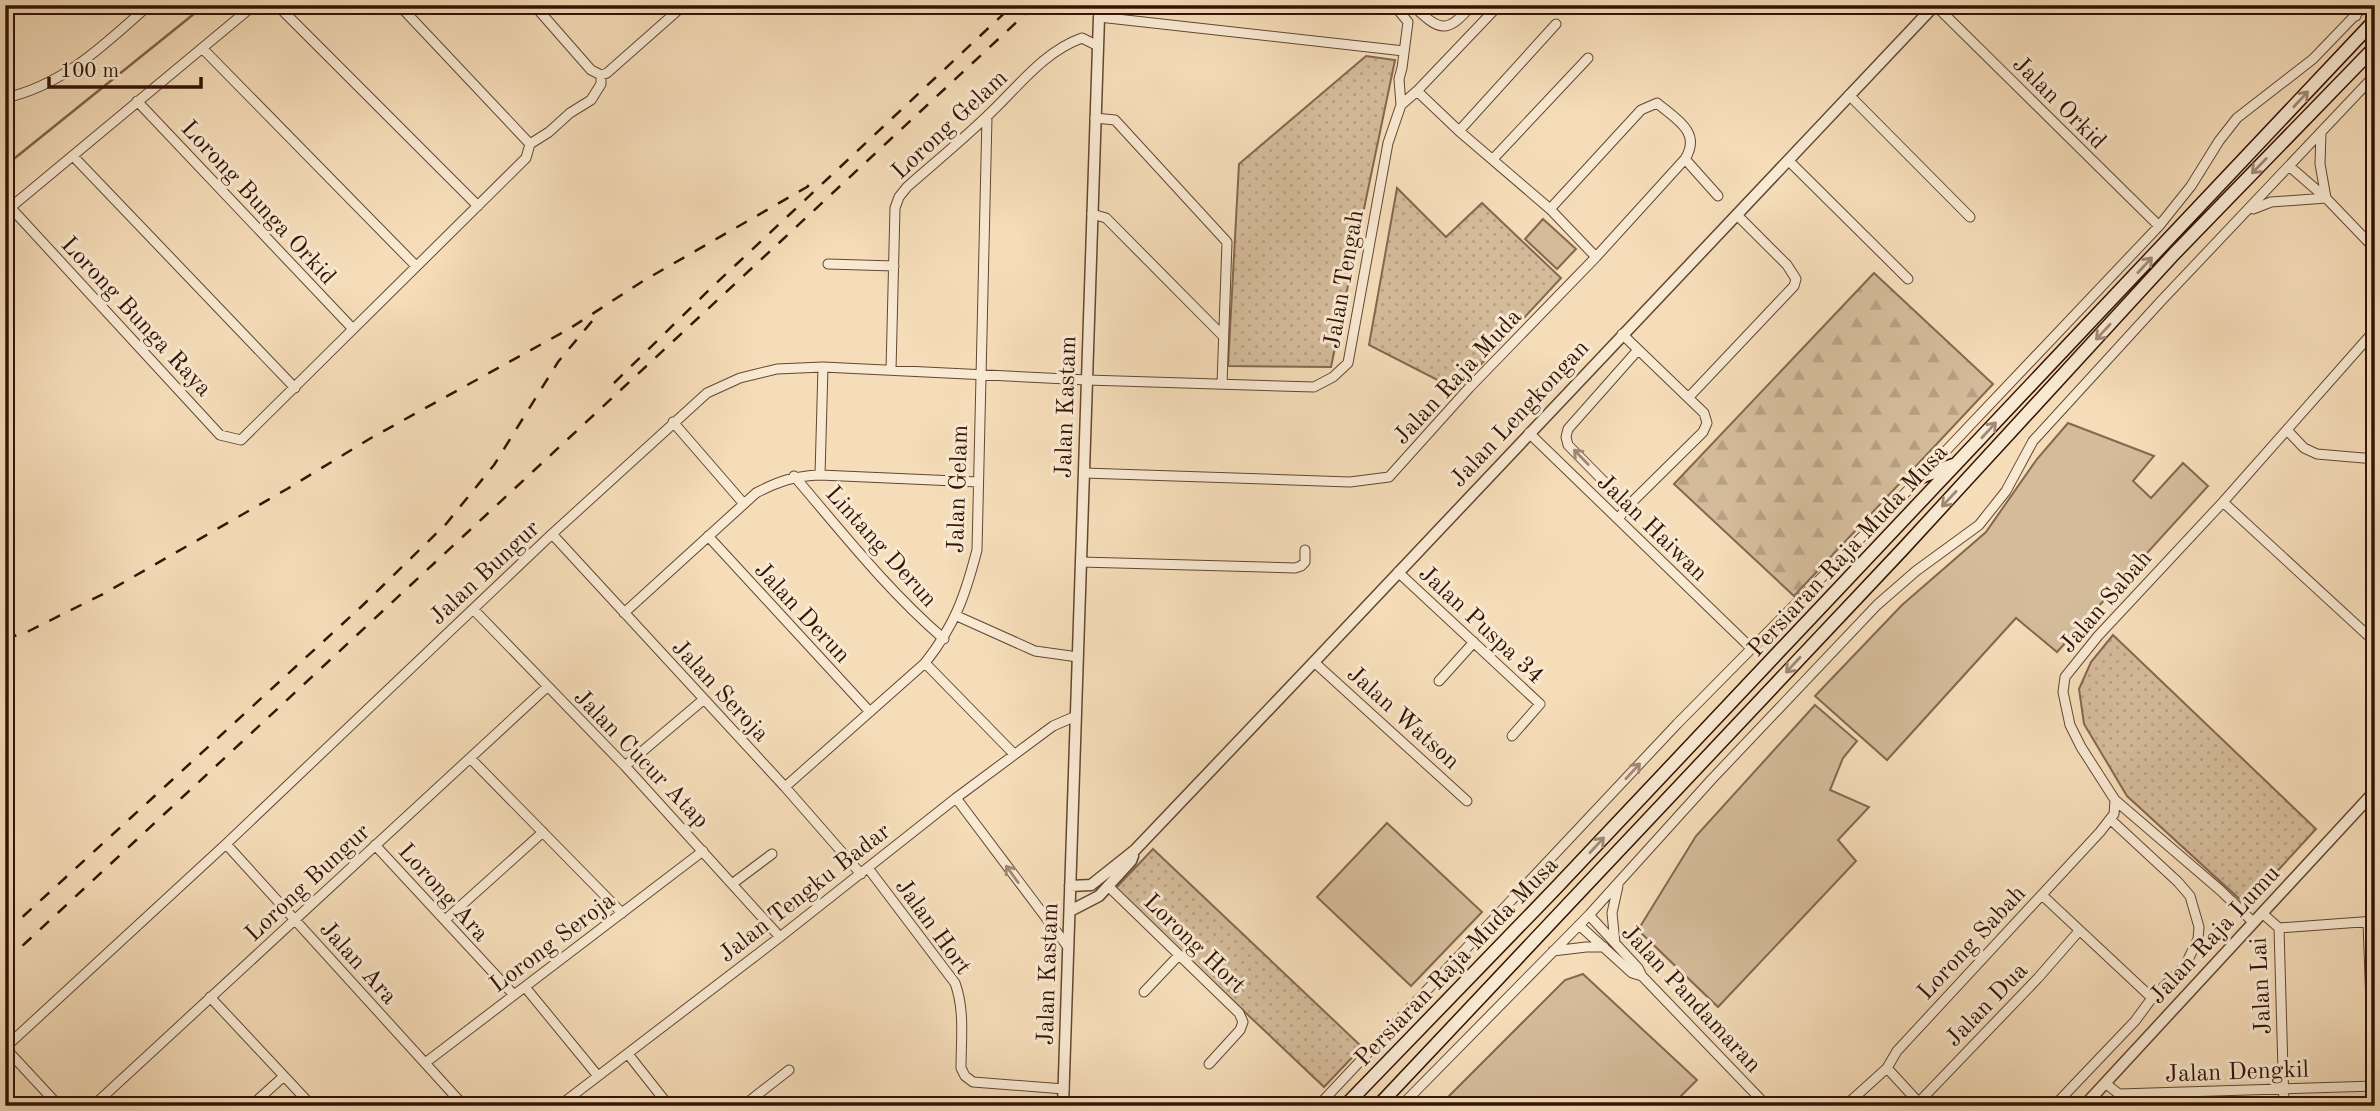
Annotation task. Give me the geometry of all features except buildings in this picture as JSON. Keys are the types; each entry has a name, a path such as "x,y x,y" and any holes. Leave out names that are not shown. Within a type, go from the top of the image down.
{"main road":[{"name":"Persiaran Raja Muda Musa","path":"1345,1106 1554,891 2375,20"},
{"name":"Persiaran Raja Muda Musa","path":"1378,1106 1903,550 2174,254 2375,47"},
{"path":"1921,477 1957,464"}],"street":[{"path":"5,98 23,94 57,79 100,49 149,5"},
{"path":"8,210 254,5"},
{"path":"277,5 478,206"},
{"path":"400,5 530,144"},
{"path":"534,5 591,70 601,75 607,73 684,5"},
{"path":"1099,5 1099,18 1404,51"},
{"name":"Jalan Tengah","path":"1087,380 1314,387 1333,377 1348,363 1388,143 1401,105 1399,79 1408,22 1394,5"},
{"path":"1412,5 1433,24 1449,26 1456,23 1472,5"},
{"path":"1401,105 1417,92 1499,5"},
{"name":"Jalan Lengkongan","path":"1070,886 1091,885 1135,850 1935,5"},
{"name":"Jalan Orkid","path":"1935,5 2159,226"},
{"path":"2344,5 2356,16"},
{"path":"1318,1106 1751,648 1921,477 2159,226 2191,186 2237,118 2313,59 2365,5"},
{"name":"Jalan Kastam","path":"1063,1106 1099,18"},
{"path":"1459,131 1556,24"},
{"name":"Lorong Gelam","path":"891,370 895,208 899,197 1035,69 1066,44 1082,38 1098,46"},
{"path":"202,48 415,267"},
{"path":"1493,159 1588,58"},
{"path":"73,156 295,388 526,158 530,144 591,100 601,84 601,75"},
{"path":"1401,1106 1619,884 1712,779 1877,606 1916,571 1979,525 2006,491 2033,441 2375,75"},
{"path":"1417,92 1550,209 1597,257"},
{"path":"1849,95 1970,217"},
{"name":"Lorong Bunga Orkid","path":"137,101 353,329"},
{"path":"1550,209 1642,110 1657,103 1689,131 1691,144 1685,159 1718,196"},
{"name":"Jalan Gelam","path":"785,787 926,663 957,616 970,579 977,550 987,117"},
{"path":"1096,118 1115,120 1227,242 1222,384"},
{"path":"2321,132 2320,157 2326,198"},
{"name":"Jalan Raja Muda","path":"1084,472 1350,482 1389,477 1469,388 1597,257 1685,159"},
{"path":"1789,161 1908,279"},
{"path":"2289,166 2326,198 2375,250"},
{"path":"2247,211 2271,202 2326,198"},
{"name":"Lorong Bunga Raya","path":"8,210 220,435 241,440 295,388"},
{"path":"1093,214 1106,218 1222,335"},
{"path":"1689,397 1794,286 1796,279 1787,265 1737,215"},
{"path":"828,264 894,266"},
{"name":"Jalan Sabah","path":"2253,922 2115,800 2070,725 2063,692 2065,677 2107,626 2223,502 2375,330"},
{"path":"1618,519 1703,432 1707,423 1704,413 1689,397 1637,351 1622,334"},
{"path":"1628,506 1568,445 1566,437 1568,429 1637,351"},
{"path":"820,475 823,367"},
{"name":"Jalan Bungur","path":"59,1106 8,1051 9,1044 226,844 552,534 707,393 740,378 777,369 823,367 1087,380"},
{"path":"673,422 744,503"},
{"path":"2287,430 2304,448 2317,454 2375,458"},
{"name":"Jalan Haiwan","path":"1529,433 1751,648"},
{"path":"624,613 756,493 794,476 978,482"},
{"name":"Lintang Derun","path":"794,476 865,559 919,617 944,639"},
{"path":"2223,502 2375,642"},
{"name":"Jalan Seroja","path":"552,534 864,871"},
{"name":"Jalan Derun","path":"708,537 870,712"},
{"path":"1081,562 1295,568 1305,562 1305,550"},
{"name":"Jalan Puspa 34","path":"1398,572 1540,704 1512,736"},
{"name":"Jalan Cucur Atap","path":"473,608 625,766 780,937"},
{"path":"957,616 1035,651 1078,657"},
{"path":"1439,681 1474,642"},
{"name":"Jalan Watson","path":"1314,662 1467,801"},
{"path":"926,663 1014,754"},
{"name":"Lorong Bungur","path":"93,1106 547,687"},
{"path":"625,766 703,700"},
{"name":"Jalan Tengku Badar","path":"559,1106 1014,754 1052,726 1076,716"},
{"path":"470,758 622,912"},
{"name":"Jalan Raja Lumu","path":"2084,1106 2375,791"},
{"path":"956,798 1068,947"},
{"name":"Lorong Sabah","path":"1845,1106 1887,1068 1897,1051 2110,820 2114,814 2115,800"},
{"path":"2054,1106 2190,960 2198,939 2199,927 2190,896 2172,876 2110,820"},
{"path":"445,920 543,832"},
{"name":"Jalan Ara","path":"226,844 464,1106"},
{"name":"Lorong Ara","path":"375,845 514,995"},
{"name":"Jalan Lengkongan","path":"1070,911 1099,896 1131,861 1135,850"},
{"name":"Lorong Seroja","path":"425,1063 703,851"},
{"path":"732,884 772,854"},
{"path":"2172,876 2186,862"},
{"name":"Jalan Hort","path":"864,871 955,983 960,1007 961,1068 965,1076 973,1082 1064,1089"},
{"path":"1615,943 1612,912 1619,884"},
{"name":"Lorong Hort","path":"1108,886 1239,1013 1243,1022 1240,1030 1209,1064"},
{"path":"2042,895 2152,998"},
{"name":"Jalan Lai","path":"2262,913 2279,928 2284,1106"},
{"name":"Jalan Pandamaran","path":"1589,915 1638,968 1642,976 1767,1106"},
{"path":"2279,928 2371,921 2374,1086"},
{"path":"1579,925 1632,973 1642,976"},
{"name":"Jalan Dua","path":"1921,1104 2079,930"},
{"path":"1552,951 1604,947"},
{"path":"1144,992 1179,955"},
{"path":"525,987 597,1076"},
{"path":"210,997 312,1106"},
{"path":"628,1054 669,1106"},
{"path":"1887,1068 1921,1104"},
{"path":"746,1105 789,1070"},
{"path":"251,1106 284,1076"},
{"path":"2105,1083 2121,1094 2121,1106"},
{"name":"Jalan Dengkil","path":"2121,1094 2374,1086"}],"green space":[{"path":"1366,56 1395,60 1331,367 1228,366 1239,164"},
{"path":"1397,188 1446,237 1482,203 1561,278 1457,390 1369,345"},
{"path":"1543,219 1576,249 1557,269 1525,239"},
{"path":"1874,273 1993,384 1794,596 1674,484"},
{"path":"2068,423 2154,456 2133,481 2151,498 2183,463 2208,486 2057,652 2016,618 1887,760 1815,696 1902,605 1986,532 2037,459"},
{"path":"2113,635 2316,829 2246,905 2127,796 2084,724 2079,689 2091,662"},
{"path":"1815,705 1857,741 1843,758 1830,790 1869,807 1838,840 1856,861 1718,1007 1638,930 1696,836"},
{"path":"1387,823 1482,912 1411,986 1317,897"},
{"path":"1153,849 1362,1047 1324,1087 1115,889"},
{"path":"1583,974 1697,1080 1679,1098 1687,1106 1439,1106 1565,980"}],"waterway":[{"path":"5,166 205,5"}],"railway":[{"path":"614,383 710,289 1013,5"},
{"path":"5,962 1035,5"},
{"path":"5,639 29,631 105,593 371,438 569,329 643,281 807,187 814,180"},
{"path":"5,933 362,606 446,524 494,465 558,362 593,320"}]}
